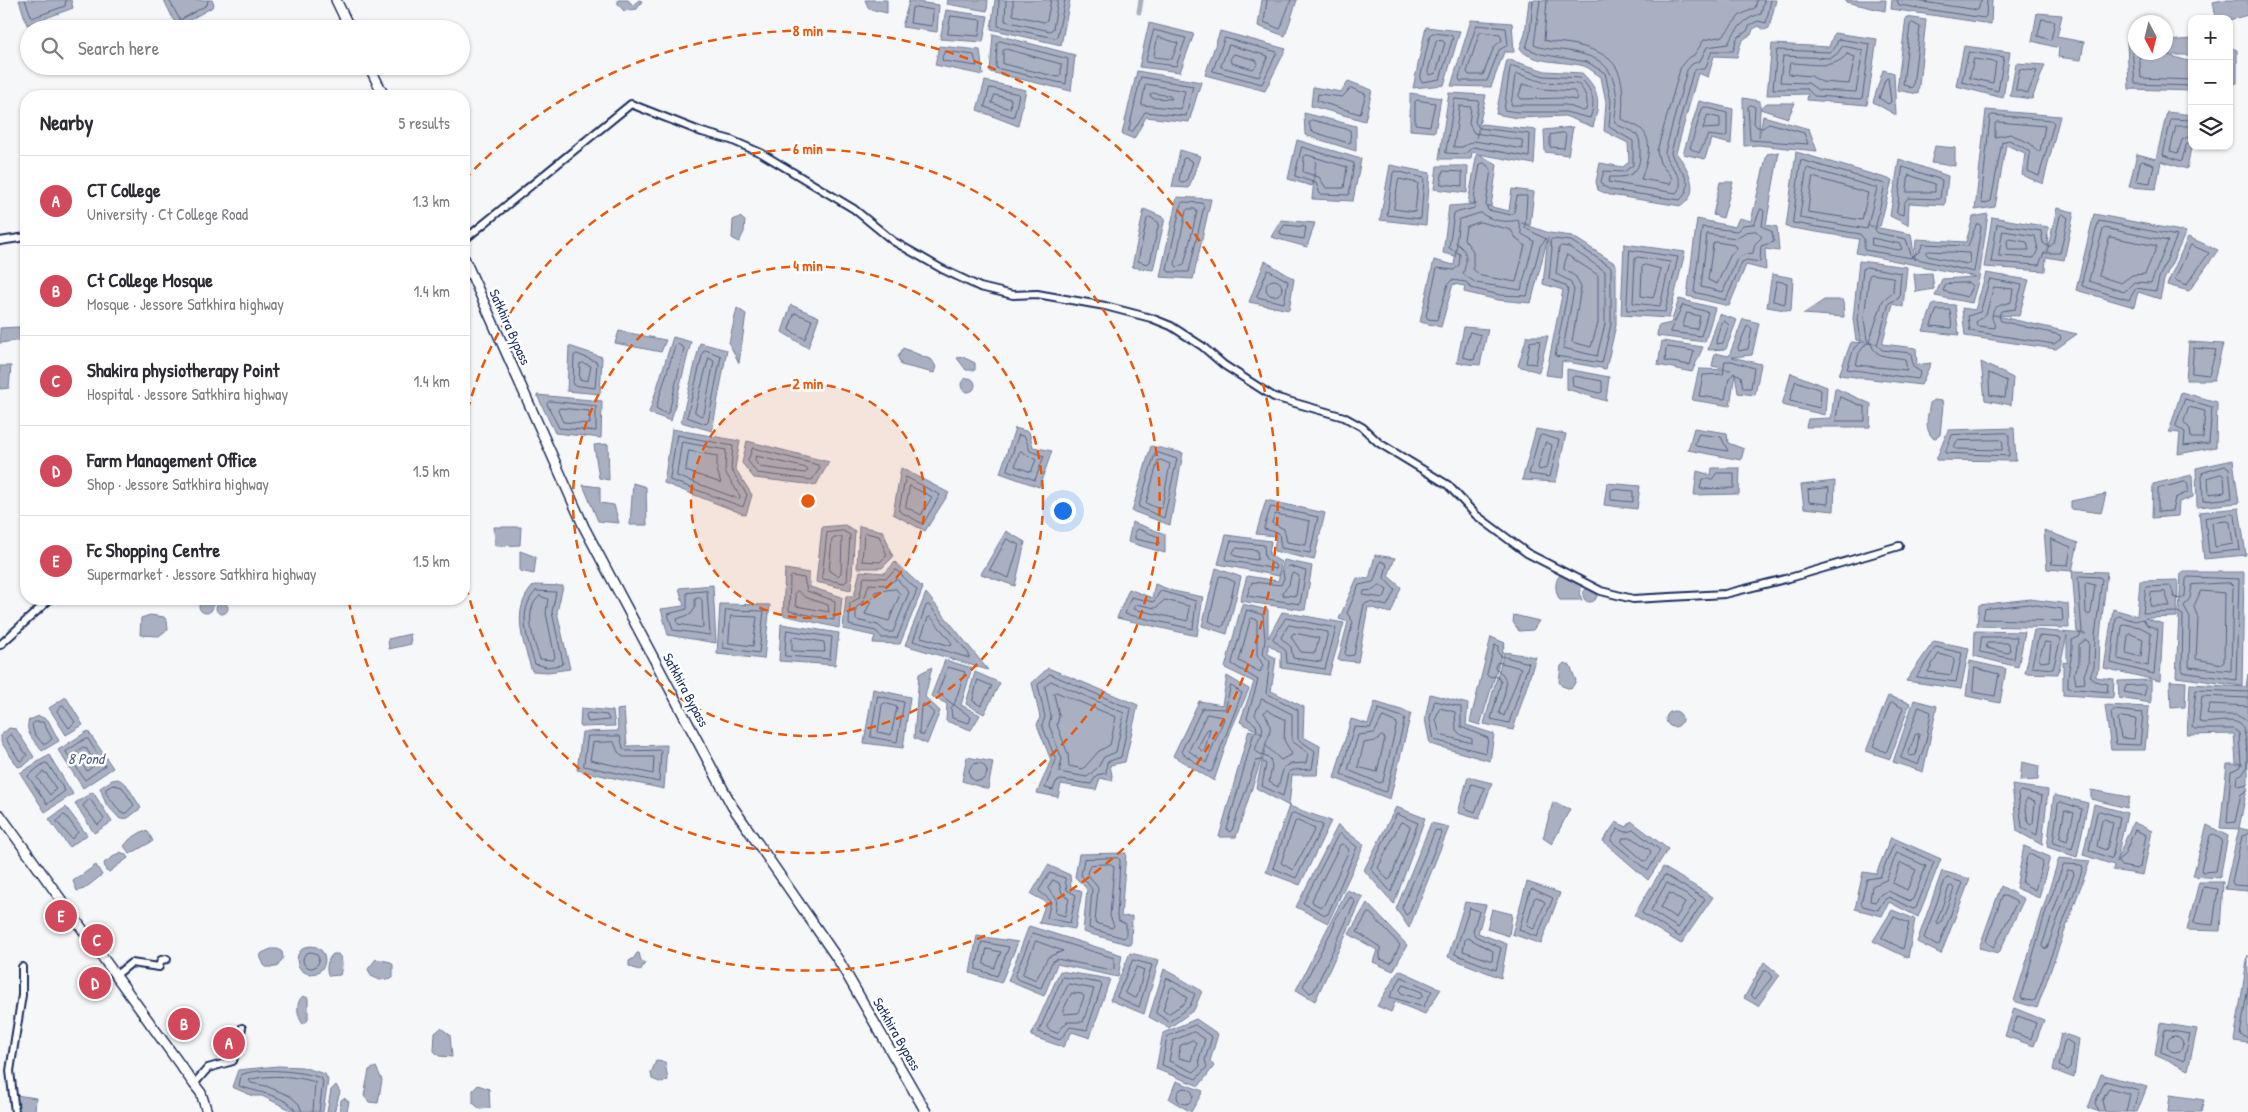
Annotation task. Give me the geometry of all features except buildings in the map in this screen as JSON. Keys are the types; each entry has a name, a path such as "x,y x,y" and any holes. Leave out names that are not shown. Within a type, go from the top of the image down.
{"highway":[{"path":"336,0 346,20"},
{"path":"374,75 381,90"},
{"name":"Satkhira Bypass","path":"470,271 584,527 732,806 839,961 926,1112"},
{"path":"0,815 201,1093 207,1112"}],"street":[{"path":"470,235 632,104 702,132 731,140 761,153 854,209 893,241 942,269 980,286 1013,294 1037,294 1105,306 1151,318 1171,326 1202,346 1224,365 1274,397 1344,417 1362,427 1378,443 1448,485 1476,515 1527,553 1601,591 1633,599 1725,594 1793,577 1899,546"},
{"path":"0,241 20,238"},
{"path":"0,645 43,605"},
{"path":"115,976 131,963 159,966 161,960 167,959"},
{"path":"15,1112 10,1071 22,995 22,967"},
{"path":"194,1084 208,1068 233,1061 242,1028"}],"water":[{"path":"19,0 71,0 73,8 41,20 25,20"},
{"path":"164,0 212,0 214,5 211,8 190,20 174,20"},
{"path":"618,0 628,0 633,5 639,0 642,1 637,9 624,11 618,4"},
{"path":"865,0 887,0 887,13 869,9"},
{"path":"947,0 988,0 987,11 947,4"},
{"path":"995,0 1070,0 1061,45 991,29"},
{"path":"1262,0 1297,0 1285,36 1258,26"},
{"path":"1529,0 1776,0 1769,28 1764,30 1759,26 1753,29 1751,35 1741,43 1737,57 1714,56 1708,77 1698,73 1676,153 1685,165 1692,187 1687,201 1681,206 1610,195 1598,190 1596,182 1600,163 1623,167 1629,162 1628,143 1604,131 1606,102 1601,77 1584,66 1532,57 1520,48 1525,34"},
{"path":"1846,0 1886,0 1885,11 1846,2"},
{"path":"1892,0 1992,0 1991,24 1891,9"},
{"path":"2248,0 2248,15 2233,19 2233,15 2215,15 2213,2"},
{"path":"909,1 939,5 937,32 902,27"},
{"path":"946,10 988,16 983,42 940,39"},
{"path":"2037,13 2062,15 2057,37 2084,42 2081,60 2058,57 2059,48 2032,41"},
{"path":"1906,17 1926,20 1918,94 1897,90"},
{"path":"1471,20 1512,23 1514,52 1504,52 1491,87 1451,86"},
{"path":"1149,23 1194,34 1180,72 1139,67"},
{"path":"1426,27 1460,31 1444,85 1413,88"},
{"path":"1220,31 1286,49 1265,91 1205,75"},
{"path":"1834,33 1877,39 1867,105 1807,100 1808,94 1767,95 1772,44 1829,47"},
{"path":"993,34 1075,55 1071,91 990,72"},
{"path":"2188,39 2188,55 2173,55 2173,41"},
{"path":"2127,42 2128,60 2173,60 2173,57 2188,61 2188,91 2129,89"},
{"path":"939,46 980,50 983,75 935,65"},
{"path":"1964,46 2010,52 2003,98 1956,86"},
{"path":"2233,48 2237,50 2237,83 2233,84"},
{"path":"1507,59 1545,71 1582,73 1596,92 1598,104 1593,127 1565,116 1517,118 1496,114"},
{"path":"2016,63 2045,65 2032,99 2010,96"},
{"path":"1883,70 1894,73 1896,115 1873,102"},
{"path":"1137,71 1201,82 1189,122 1146,117 1134,139 1122,134"},
{"path":"985,81 1026,90 1018,126 977,110"},
{"path":"1348,81 1372,90 1365,121 1311,106 1313,87 1341,92"},
{"path":"1410,93 1441,98 1435,132 1410,130"},
{"path":"1449,93 1486,95 1476,138 1481,124 1536,130 1534,164 1479,154 1497,165 1491,206 1487,206 1509,211 1512,189 1534,192 1530,225 1521,223 1549,233 1572,236 1616,264 1616,325 1606,369 1562,361 1561,377 1546,375 1563,290 1543,284 1548,237 1531,303 1498,300 1464,292 1465,286 1453,284 1441,327 1420,322 1434,260 1454,265 1457,244 1455,256 1443,253 1449,206 1477,204 1468,203 1477,153 1472,152 1471,159 1439,159"},
{"path":"1743,98 1760,101 1760,108 1767,103 1795,103 1788,118 1760,109 1759,138 1763,116 1809,129 1817,151 1758,145 1744,146"},
{"path":"1699,101 1733,109 1731,144 1711,139 1705,159 1683,154"},
{"path":"1986,110 2060,116 2043,184 2022,175 2025,153 2006,145 1995,207 1975,210"},
{"path":"2167,112 2188,115 2188,150 2191,150 2187,169 2161,161 2156,189 2129,187 2137,154 2156,159"},
{"path":"1304,113 1356,126 1356,151 1305,135"},
{"path":"1573,127 1568,155 1545,152 1544,130"},
{"path":"1297,140 1361,159 1353,201 1312,199 1316,161 1312,186 1288,179"},
{"path":"1935,146 1955,148 1955,166 1931,163"},
{"path":"1180,150 1200,156 1189,188 1172,187"},
{"path":"1779,152 1766,225 1777,227 1779,251 1765,249 1766,270 1746,265 1729,306 1687,296 1697,219 1735,227 1739,218 1751,221 1767,154"},
{"path":"1796,152 1892,180 1880,226 1868,226 1911,234 1915,260 1916,239 1966,242 1973,217 1988,214 1979,278 1972,303 1935,296 1942,279 1976,277 1856,253 1859,239 1786,227"},
{"path":"1899,159 1948,176 1945,205 1909,203 1908,225 1890,216"},
{"path":"1390,165 1430,173 1426,225 1380,220"},
{"path":"1437,166 1468,166 1467,193 1434,189"},
{"path":"1720,182 1733,182 1723,218 1713,215"},
{"path":"1177,197 1211,199 1193,279 1160,277"},
{"path":"2057,208 2074,212 2064,260 2046,257 2045,271 1984,267 1992,217 2048,227 2047,252"},
{"path":"1144,209 1165,218 1153,270 1132,267"},
{"path":"2094,214 2186,232 2164,280 2160,299 2138,292 2134,307 2076,290"},
{"path":"740,217 745,221 744,232 739,242 732,238 733,220"},
{"path":"1281,220 1315,223 1307,247 1271,237"},
{"path":"2188,237 2218,250 2189,291 2167,285"},
{"path":"1624,244 1685,252 1669,318 1621,315"},
{"path":"1265,261 1294,279 1289,310 1249,302"},
{"path":"1859,261 1907,267 1903,307 1893,304 1882,344 1916,348 1917,365 1931,363 1921,385 1839,375 1851,342 1878,344 1856,340 1853,319"},
{"path":"1932,273 1934,289 1916,292 1914,274"},
{"path":"1986,273 2029,280 2019,316 1993,315 2077,334 2056,349 1965,336 1962,308 1975,310"},
{"path":"1772,274 1793,278 1791,311 1767,307"},
{"path":"1679,299 1715,308 1705,342 1657,336 1658,326 1671,323"},
{"path":"1824,300 1843,300 1844,317 1803,314"},
{"path":"1933,304 1955,305 1959,335 1923,331"},
{"path":"791,305 819,317 808,348 782,332"},
{"path":"737,308 746,314 739,363 729,343"},
{"path":"1719,314 1737,320 1726,349 1708,350"},
{"path":"1743,319 1759,323 1752,355 1732,357 1761,364 1755,395 1738,393 1735,373 1730,406 1692,400 1699,369 1731,370 1712,366 1715,353 1729,356"},
{"path":"19,327 20,340 0,343 0,328"},
{"path":"1464,327 1488,329 1480,365 1457,363"},
{"path":"619,331 666,340 661,352 615,343"},
{"path":"1527,336 1548,336 1539,372 1518,366"},
{"path":"673,337 691,342 671,421 649,413"},
{"path":"1662,341 1703,347 1692,372 1658,365"},
{"path":"2189,342 2223,344 2214,380 2186,380"},
{"path":"700,343 727,350 712,431 681,422"},
{"path":"569,346 602,357 600,394 567,391"},
{"path":"903,348 932,360 936,367 934,373 901,365 898,357"},
{"path":"963,357 975,363 975,370 966,370 957,358"},
{"path":"1981,362 2013,378 2011,405 1985,400"},
{"path":"0,366 11,366 9,388 0,389"},
{"path":"1567,369 1609,377 1606,401 1567,389"},
{"path":"1791,373 1827,387 1825,415 1782,405"},
{"path":"965,378 971,378 975,385 971,392 965,392 961,388 961,382"},
{"path":"1835,388 1871,404 1870,427 1806,427 1808,419 1831,418"},
{"path":"2181,392 2217,402 2216,447 2178,454 2180,433 2169,432"},
{"path":"537,395 602,401 601,438 555,433"},
{"path":"1934,400 1942,401 1943,405 1940,435 1934,439 1928,431 1927,422 1930,403"},
{"path":"1015,428 1029,432 1033,447 1052,451 1039,487 1000,473"},
{"path":"1694,428 1727,433 1728,443 1744,449 1741,460 1688,450"},
{"path":"2014,428 2016,461 1936,460 1948,430"},
{"path":"672,429 740,441 735,468 752,495 746,515 664,483"},
{"path":"1536,429 1566,434 1556,482 1522,480"},
{"path":"747,441 829,462 816,485 754,478 742,463"},
{"path":"608,444 609,480 599,478 594,445"},
{"path":"1151,446 1183,453 1170,525 1132,511"},
{"path":"2233,460 2239,503 2197,507 2196,468"},
{"path":"901,468 949,493 925,531 893,514"},
{"path":"1712,468 1740,468 1739,494 1694,495 1697,471 1711,475"},
{"path":"2192,475 2193,497 2179,502 2178,516 2152,518 2153,484"},
{"path":"1835,481 1834,511 1804,508 1801,485"},
{"path":"633,483 646,487 647,525 630,525"},
{"path":"1607,483 1640,486 1637,509 1604,505"},
{"path":"583,485 600,487 600,503 614,505 619,523 598,521"},
{"path":"2106,494 2101,513 2071,509 2071,501"},
{"path":"1266,500 1325,513 1314,560 1274,551 1276,536 1256,534"},
{"path":"2239,508 2246,555 2204,559 2199,512"},
{"path":"1132,522 1165,534 1165,553 1128,542"},
{"path":"845,525 855,531 851,590 816,582 822,527"},
{"path":"859,526 883,531 893,557 882,568 857,568"},
{"path":"494,527 521,527 520,545 495,546"},
{"path":"2044,530 2078,543 2072,571 2047,569"},
{"path":"1006,531 1025,542 1015,586 981,574"},
{"path":"1226,535 1271,541 1269,555 1281,562 1279,576 1218,564"},
{"path":"520,551 536,557 534,574 520,571"},
{"path":"1375,555 1395,558 1388,576 1401,587 1391,613 1368,607 1358,662 1338,660 1348,622 1339,619 1357,578 1369,579"},
{"path":"1284,560 1312,566 1305,610 1240,601 1247,576 1278,581"},
{"path":"895,562 923,588 900,644 873,643 875,636 843,629 846,596 854,596 860,571 885,573"},
{"path":"1216,568 1241,577 1227,634 1202,626"},
{"path":"785,569 809,573 810,587 842,597 839,628 783,615"},
{"path":"2072,571 2107,572 2100,636 2099,668 2095,677 2114,679 2113,698 2063,695 2063,662 2067,663 2067,635 2058,674 2025,673 2034,630 2086,634 2077,632"},
{"path":"2181,572 2244,572 2242,686 2176,677"},
{"path":"1560,575 1582,586 1579,593 1582,600 1560,600 1556,587"},
{"path":"2178,580 2177,617 2145,618 2163,624 2160,681 2104,668 2113,609 2137,616 2140,581"},
{"path":"1155,584 1173,591 1203,597 1197,636 1117,618 1129,589 1152,598"},
{"path":"534,585 563,586 557,612 570,669 548,672 532,671 522,637 520,615 522,604"},
{"path":"713,585 716,643 668,635 661,609 684,606 679,588"},
{"path":"1587,588 1593,588 1597,595 1593,602 1587,602 1583,598 1583,592"},
{"path":"926,593 988,670 905,645"},
{"path":"2030,599 2068,604 2069,628 1977,626 1979,605"},
{"path":"720,604 770,605 764,659 717,654"},
{"path":"1242,604 1268,610 1268,638 1282,612 1344,623 1329,675 1281,668 1281,653 1268,644 1268,654 1276,658 1271,691 1304,707 1303,737 1320,746 1317,775 1292,775 1289,806 1256,788 1266,745 1236,837 1219,837 1249,730 1263,734 1240,722 1254,682 1225,668"},
{"path":"199,605 213,605 213,609 209,613 203,613 199,609"},
{"path":"217,605 228,606 228,610 224,614 220,614 216,610"},
{"path":"150,615 164,617 167,621 168,629 159,636 140,635 141,618"},
{"path":"1514,615 1539,621 1533,630 1519,631 1513,622"},
{"path":"781,624 839,633 835,665 779,661"},
{"path":"1975,631 2025,632 2018,667 1974,656"},
{"path":"410,634 411,644 389,649 388,639"},
{"path":"1491,637 1505,643 1480,725 1470,722"},
{"path":"1934,641 1969,648 1961,689 1906,681"},
{"path":"1504,652 1536,657 1513,730 1484,724"},
{"path":"945,660 972,668 961,705 980,715 971,730 946,721 947,704 931,696"},
{"path":"1970,661 2006,669 2000,703 1966,696"},
{"path":"1564,663 1570,665 1576,681 1571,689 1562,686 1559,682 1561,666"},
{"path":"932,667 925,697 940,711 927,744 914,738 919,674"},
{"path":"1048,668 1138,705 1125,762 1110,765 1113,781 1100,778 1096,790 1061,784 1058,797 1037,793 1051,760 1037,725 1040,717 1032,683"},
{"path":"975,672 1000,683 984,714 966,704"},
{"path":"2248,674 2248,734 2246,734 2248,735 2248,784 2239,828 2248,830 2248,891 2225,889 2239,829 2220,828 2227,764 2243,764 2236,763 2234,734 2187,735 2190,684 2246,687"},
{"path":"1227,676 1249,689 1231,730 1214,781 1173,756 1199,701 1222,705"},
{"path":"2151,680 2151,703 2119,698 2118,681"},
{"path":"2170,681 2186,682 2185,707 2171,708"},
{"path":"873,689 910,697 903,748 864,743"},
{"path":"1430,694 1468,704 1466,725 1494,734 1490,761 1430,744 1425,719"},
{"path":"1888,696 1910,703 1890,759 1866,751"},
{"name":"8 Pond","path":"66,697 83,725 66,735 49,708"},
{"path":"1914,700 1937,706 1923,772 1893,762"},
{"path":"1375,702 1411,713 1390,799 1334,778 1351,719 1368,724"},
{"path":"2105,705 2149,707 2145,750 2111,750"},
{"path":"581,708 613,711 615,726 580,727"},
{"path":"624,709 627,746 667,745 664,789 577,770 582,732 618,731 617,710"},
{"path":"1671,711 1677,711 1682,716 1680,725 1671,727 1666,722 1666,716"},
{"path":"39,716 48,720 59,741 42,751 31,737 28,729 29,720"},
{"path":"9,728 16,729 34,757 25,765 18,767 1,742 1,735"},
{"name":"8 Pond","path":"88,731 113,768 83,788 58,750"},
{"name":"8 Pond","path":"49,755 73,794 45,812 20,773"},
{"path":"967,757 993,762 988,789 962,781"},
{"path":"2022,762 2039,766 2038,780 2020,781"},
{"path":"1468,777 1492,783 1479,819 1458,813"},
{"path":"118,779 126,784 141,808 128,818 120,819 106,804 100,788 112,780"},
{"path":"2012,785 2048,790 2042,845 2017,831"},
{"path":"2091,790 2130,797 2127,808 2091,799"},
{"name":"8 Pond","path":"93,792 112,822 94,833 75,803"},
{"path":"2054,795 2088,803 2077,857 2047,847"},
{"path":"1553,802 1570,809 1552,844 1543,838"},
{"path":"2094,804 2127,813 2116,862 2133,822 2152,831 2143,875 2113,870 2114,865 2083,855"},
{"path":"1289,806 1331,821 1300,885 1266,872"},
{"name":"8 Pond","path":"66,807 87,835 69,847 49,819"},
{"path":"1396,807 1425,818 1394,904 1364,870"},
{"path":"1631,821 1668,849 1648,880 1603,841 1616,822 1627,827"},
{"path":"1431,823 1449,827 1409,928 1396,909"},
{"path":"1338,825 1364,845 1328,923 1296,907"},
{"path":"2207,825 2228,836 2220,878 2193,876"},
{"path":"143,831 148,832 153,841 130,854 124,846 130,839"},
{"path":"1891,837 1941,859 1918,917 1889,902 1882,916 1855,909 1863,872 1876,874"},
{"path":"2024,846 2050,857 2039,898 2016,888"},
{"path":"120,852 128,858 109,872 106,871 104,863"},
{"path":"1126,853 1121,917 1132,916 1131,945 1083,932 1087,889 1075,877 1079,854"},
{"path":"2059,858 2090,861 2037,1008 2014,1001"},
{"path":"96,865 102,875 84,889 77,891 73,881"},
{"path":"1048,865 1070,875 1071,887 1082,892 1075,929 1039,923 1046,902 1031,894"},
{"path":"1663,867 1713,897 1681,944 1634,915"},
{"path":"1942,871 1970,879 1941,954 1917,942"},
{"path":"1527,882 1560,893 1541,944 1512,934"},
{"path":"2199,882 2223,882 2220,931 2187,930"},
{"path":"2001,886 2024,899 1999,953 1979,948"},
{"path":"1347,890 1363,897 1315,1001 1296,990"},
{"path":"1465,902 1486,905 1478,933 1507,944 1501,978 1448,957"},
{"path":"1367,903 1407,945 1393,971 1373,962 1377,950 1349,934"},
{"path":"1492,909 1512,914 1509,936 1487,929"},
{"path":"1892,910 1915,919 1908,958 1873,941"},
{"path":"1029,926 1122,955 1118,977 1057,964 1044,996 1008,981"},
{"path":"977,936 1018,942 1001,983 970,973"},
{"path":"311,946 321,950 325,960 321,970 311,974 301,970 297,960 301,950"},
{"path":"271,949 278,949 282,952 283,958 277,967 265,967 260,956"},
{"path":"639,953 641,961 645,963 640,971 629,966 629,961"},
{"path":"1130,953 1159,960 1144,1014 1110,1000"},
{"path":"333,954 338,954 342,962 340,975 329,976 327,965"},
{"path":"2248,955 2248,1043 2234,1041"},
{"path":"376,959 391,962 393,965 393,978 380,980 371,976 368,969"},
{"path":"1764,962 1780,975 1758,1006 1744,998"},
{"path":"1164,969 1202,991 1194,1010 1169,1028 1149,1017"},
{"path":"1399,970 1441,989 1425,1014 1395,1002 1391,1012 1377,1006"},
{"path":"1060,971 1110,979 1090,1038 1072,1032 1063,1047 1031,1036"},
{"path":"303,996 308,998 308,1020 303,1024 299,1018 298,1006"},
{"path":"2014,1008 2044,1020 2034,1046 2005,1036"},
{"path":"1196,1019 1218,1034 1210,1061 1214,1066 1199,1086 1156,1069 1163,1033"},
{"path":"2160,1023 2197,1029 2188,1070 2155,1055"},
{"path":"441,1028 450,1035 452,1057 439,1056 434,1051 435,1033"},
{"path":"2061,1033 2079,1039 2074,1078 2053,1070"},
{"path":"656,1061 665,1062 668,1080 662,1083 652,1079 651,1073"},
{"path":"278,1066 302,1067 325,1074 328,1080 323,1112 291,1110 262,1096 253,1096 232,1087 238,1070"},
{"path":"376,1067 382,1080 378,1103 369,1102 364,1096 369,1070"},
{"path":"2101,1074 2147,1087 2137,1112 2100,1112 2088,1108"},
{"path":"1176,1081 1203,1091 1191,1112 1169,1099"},
{"path":"336,1085 340,1092 334,1112 327,1112 331,1090"},
{"path":"478,1085 489,1089 490,1108 480,1109 473,1103 473,1090"},
{"path":"16,1095 36,1098 35,1112 16,1112"},
{"path":"2170,1095 2204,1100 2201,1112 2168,1112"},
{"path":"344,1098 349,1102 347,1111 340,1112 341,1100"}],"waterway":[{"path":"1139,12 1141,0"}],"place":[{"name":"Fc Shopping Centre","path":"61,916"},
{"name":"Shakira physiotherapy Point","path":"97,940"},
{"name":"Farm Management Office","path":"95,983"},
{"name":"Ct College Mosque","path":"184,1024"},
{"name":"CT College","path":"229,1043"}]}
